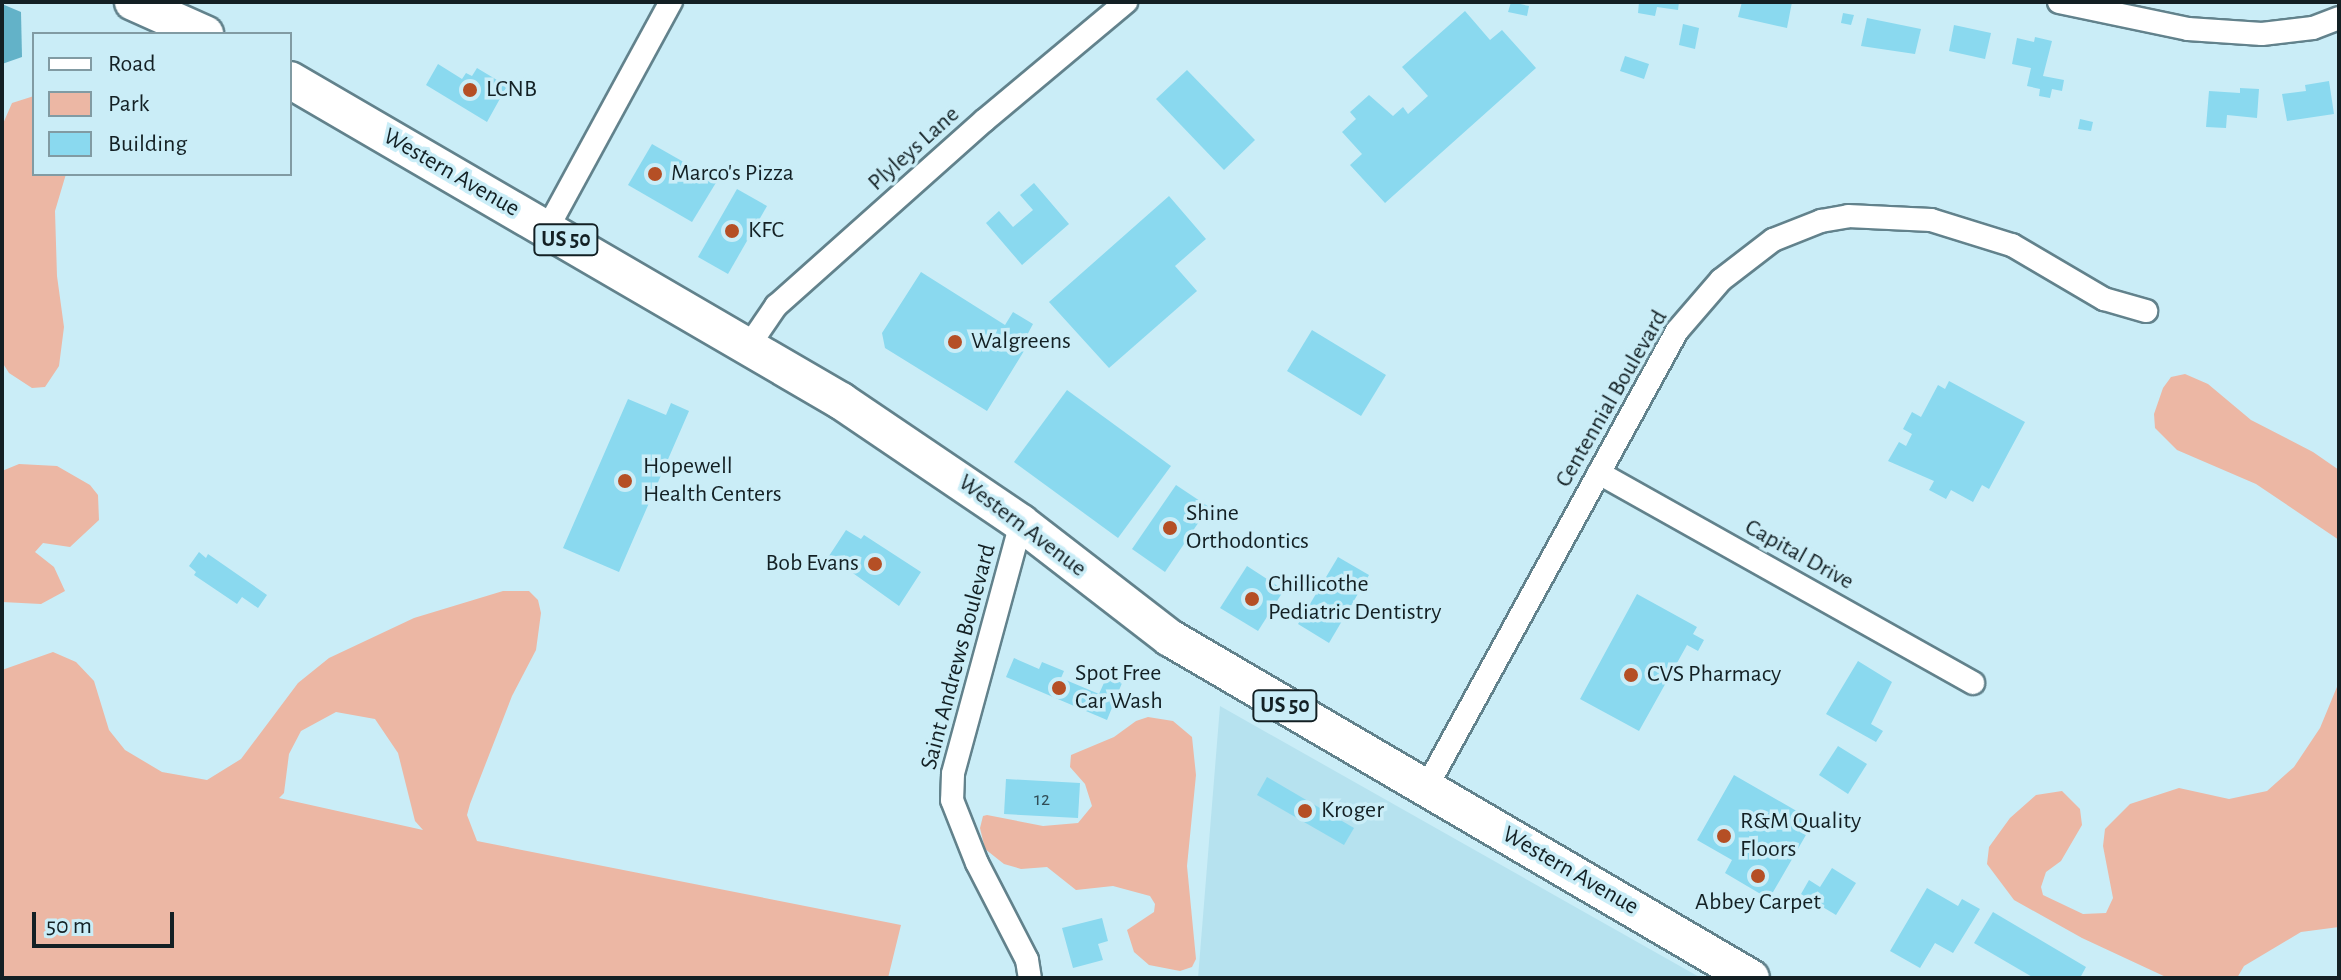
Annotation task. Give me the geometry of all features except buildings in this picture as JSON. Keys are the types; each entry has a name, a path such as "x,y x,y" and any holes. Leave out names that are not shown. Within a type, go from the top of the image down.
{"main road":[{"path":"133,2 200,32"},
{"name":"Western Avenue","path":"292,81 748,347 932,460 1021,523 1170,638 1750,978"}],"street":[{"path":"547,229 671,2"},
{"name":"Plyleys Lane","path":"748,347 776,306 985,120 1126,2"},
{"path":"2059,2 2188,29 2262,34 2313,28 2339,18"},
{"name":"Centennial Boulevard","path":"1426,788 1677,331 1701,299 1773,240 1821,221 1848,216 1931,220 2012,245 2104,299 2146,311"},
{"name":"Capital Drive","path":"1599,473 1973,683"},
{"name":"Saint Andrews Boulevard","path":"1021,523 953,774 952,800 977,863 1027,960 1030,978"}],"shaded area":[{"path":"2,4 21,12 22,57 2,64"},
{"path":"1220,706 1701,978 1198,978"}],"green space":[{"path":"32,97 32,176 65,176 55,211 57,276 64,327 59,366 45,387 32,388 9,373 2,362 2,126 12,103"},
{"path":"2185,374 2208,384 2251,420 2313,452 2339,470 2339,540 2256,484 2177,450 2155,428 2154,414 2163,388 2171,377"},
{"path":"19,464 57,466 90,485 98,495 99,520 70,547 43,543 35,552 54,567 65,591 41,604 2,602 2,471"},
{"path":"503,591 529,591 538,600 541,613 536,650 512,696 467,815 477,841 901,925 888,978 2,978 2,670 53,652 76,662 94,681 109,730 125,750 162,772 207,780 241,759 298,683 329,658 414,618","holes":["336,712 375,719 398,753 415,821 423,830 279,798 284,793 289,754 301,731"]},
{"path":"2339,682 2339,927 2301,932 2244,966 2237,978 2168,978 2082,938 2014,900 1987,864 1989,847 2010,818 2036,795 2062,791 2080,809 2082,825 2061,861 2046,872 2041,887 2043,895 2083,914 2106,913 2113,898 2103,846 2105,829 2130,804 2179,788 2229,799 2267,791 2294,767 2320,728"},
{"path":"1148,717 1173,721 1192,737 1196,775 1187,866 1196,959 1192,967 1180,971 1149,965 1134,952 1127,930 1154,912 1155,904 1150,896 1113,886 1076,890 1047,867 1021,869 1004,864 985,849 980,828 983,816 987,815 1043,826 1078,823 1092,806 1085,784 1070,767 1071,755 1114,737 1136,721"}],"place":[{"name":"LCNB","path":"470,90"},
{"name":"Marco's Pizza","path":"655,174"},
{"name":"KFC","path":"732,231"},
{"name":"Walgreens","path":"955,342"},
{"name":"Hopewell Health Centers","path":"625,481"},
{"name":"Shine Orthodontics","path":"1170,528"},
{"name":"Bob Evans","path":"875,564"},
{"name":"Chillicothe Pediatric Dentistry","path":"1252,599"},
{"name":"CVS Pharmacy","path":"1631,675"},
{"name":"Spot Free Car Wash","path":"1059,688"},
{"name":"Kroger","path":"1305,811"},
{"name":"R&M Quality Floors","path":"1724,836"},
{"name":"Abbey Carpet","path":"1758,876"}]}
